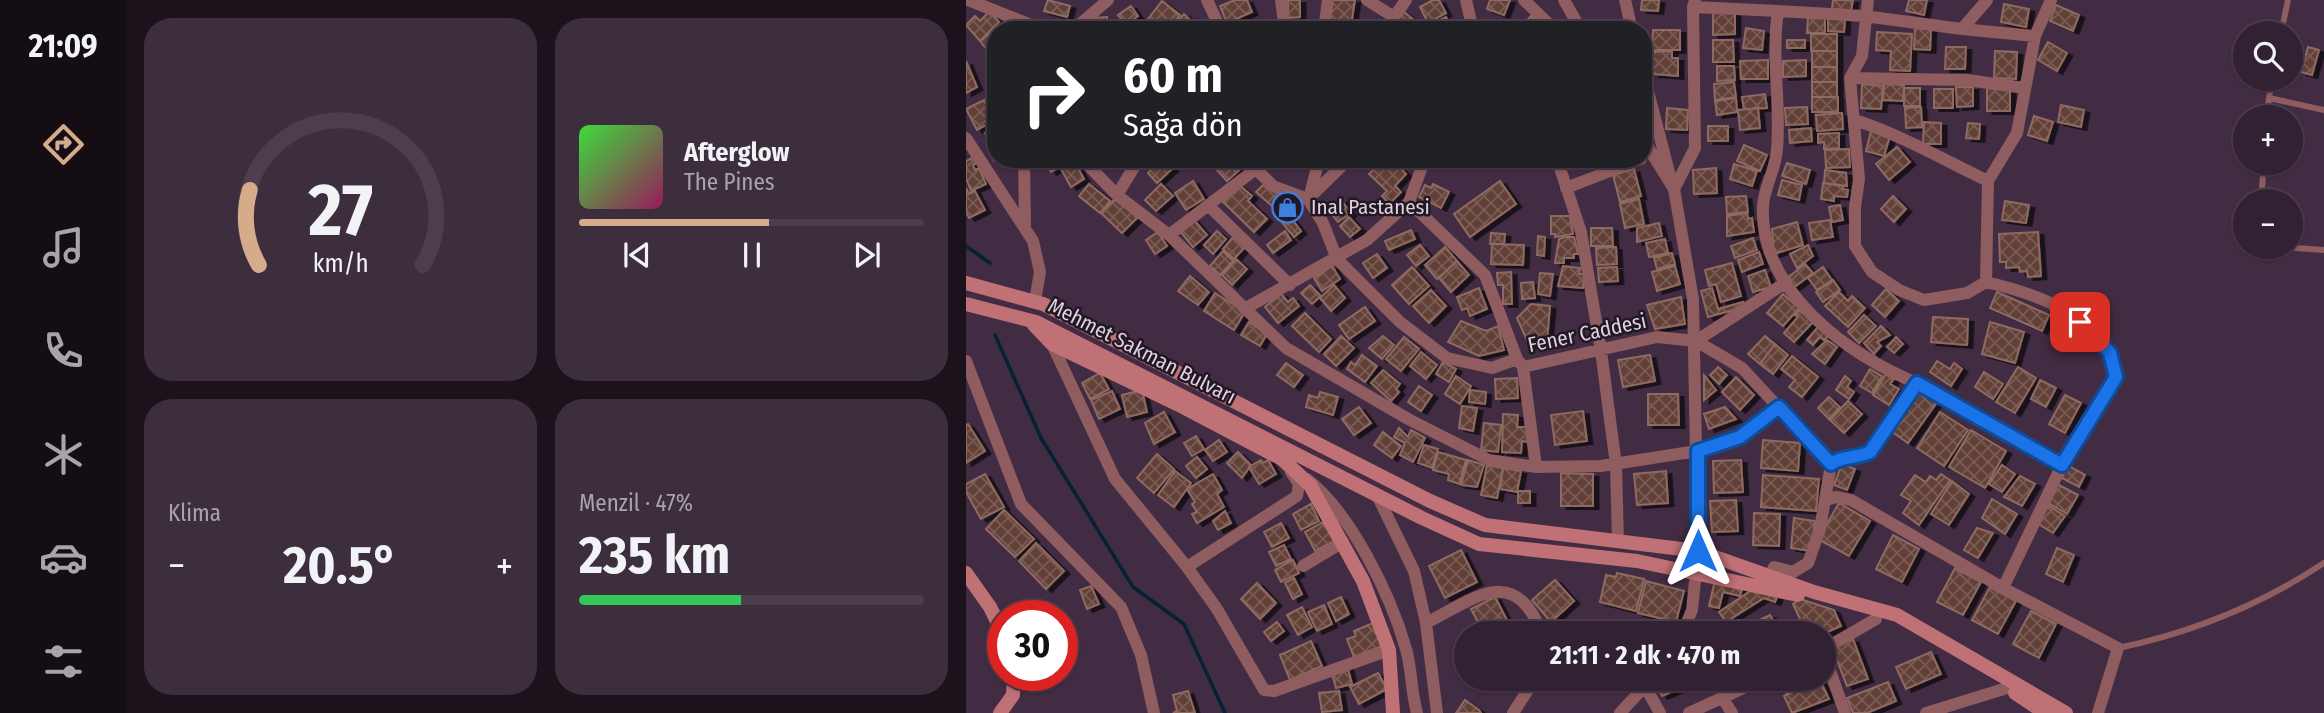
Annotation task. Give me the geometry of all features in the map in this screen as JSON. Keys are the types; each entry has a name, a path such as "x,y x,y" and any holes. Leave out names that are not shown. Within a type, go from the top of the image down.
{"main road":[{"path":"966,283 1034,301"},
{"name":"Mehmet Sakman Bulvarı","path":"1030,321 1039,318 1042,313 1040,304 1034,301"},
{"name":"Mehmet Sakman Bulvarı","path":"1034,301 1285,424 1430,501 1485,525 1698,551 1814,593 1897,615 2066,713"},
{"path":"966,304 1030,321 1052,344 1183,407 1282,459 1310,485 1363,581 1389,650 1393,713"},
{"name":"Mehmet Sakman Bulvarı","path":"1030,321 1479,544 1694,570 1813,599 1894,624 1976,666 2045,713"},
{"path":"969,579 987,608"},
{"path":"1000,713 1013,691"}],"street":[{"path":"968,0 1021,21"},
{"path":"1084,21 1108,0"},
{"path":"1207,0 1216,21"},
{"path":"1281,0 1284,21"},
{"path":"1325,21 1328,0"},
{"path":"1367,0 1394,17"},
{"path":"1393,21 1406,0"},
{"path":"1466,0 1471,21"},
{"path":"1524,0 1546,21"},
{"path":"1564,0 1576,21"},
{"path":"1625,0 1630,21"},
{"path":"1868,0 1864,16 1862,56 1850,78 1859,179 1855,207 1855,246 1872,272 1899,290 1924,300 1967,293 1986,282 2018,289 2069,311 2110,353 2116,377 2062,465 2003,588"},
{"path":"1962,29 1987,0"},
{"path":"1986,282 1988,181 2017,133 2035,36 2051,0"},
{"path":"1674,190 1695,149 1694,3 1864,16 2035,36"},
{"path":"1778,11 1774,40 1777,150 1763,203 1764,231 1784,284 1804,309 1863,357 1917,383 2062,465"},
{"path":"1850,78 1968,80 2025,88"},
{"path":"1652,106 1674,190 1693,299 1696,341 1698,551 1692,610 1687,621"},
{"path":"1855,120 1890,131 1914,146 1988,181"},
{"path":"966,138 1033,241 1040,272 1034,301"},
{"path":"1652,166 1674,190"},
{"path":"1024,168 1024,226"},
{"path":"1091,168 1117,195 1169,235 1286,348 1410,420 1489,460 1536,467 1616,465 1698,451 1740,437 1779,407"},
{"path":"1117,195 1134,168"},
{"path":"1169,235 1257,168 1273,186 1308,199"},
{"path":"1308,199 1318,168"},
{"path":"1308,199 1340,168"},
{"path":"1245,308 1367,240 1409,202 1422,168"},
{"path":"1560,168 1581,232 1601,351 1616,465 1618,542"},
{"path":"1566,188 1619,168"},
{"name":"Fener Caddesi","path":"1308,199 1337,259 1400,322 1447,358 1492,368 1601,351 1657,338 1696,341"},
{"path":"1409,202 1485,275 1520,363 1536,467"},
{"path":"1209,206 1290,285"},
{"path":"1696,341 1784,284"},
{"path":"1696,341 1742,368 1831,464"},
{"path":"1052,344 1115,479 1187,567 1217,609 1264,690 1274,691 1389,650"},
{"path":"966,361 1021,504 1121,607 1141,655 1154,713"},
{"path":"1770,577 1774,567 1793,572 1808,563 1826,500 1831,464 1837,459 1860,457 1870,452 1917,383"},
{"path":"1187,567 1297,496 1299,484 1282,459"},
{"path":"1282,459 1325,493 1363,550 1406,650 1417,713"},
{"path":"1377,495 1415,571 1426,623 1437,713"},
{"path":"1826,500 1836,497 1851,500 2003,588 2118,648 2098,713"},
{"path":"1303,566 1343,542"},
{"path":"1426,623 1492,590 1513,593 1521,599 1534,621"},
{"path":"1836,642 1876,619"},
{"path":"1836,688 1845,713"},
{"path":"1926,713 2007,688"},
{"path":"1513,713 1527,691"},
{"path":"1620,713 1640,691"},
{"path":"1651,691 1660,713"},
{"path":"1689,713 1739,691"},
{"path":"1723,699 1732,713"}],"lane":[{"path":"2284,21 2288,0"},
{"path":"2269,105 2271,91"},
{"path":"2270,98 2324,110"},
{"path":"2303,248 2324,250"},
{"path":"2118,648 2157,640 2211,621 2300,579 2324,563"}],"building":[{"path":"1048,0 1070,6 1067,17 1044,11"},
{"path":"1235,0 1247,0 1252,12 1226,21 1220,6"},
{"path":"1288,0 1300,0 1300,17 1288,18"},
{"path":"1332,0 1355,0 1352,21 1329,21"},
{"path":"1439,0 1446,13 1427,21 1420,7"},
{"path":"1490,0 1510,0 1504,15 1487,9"},
{"path":"1642,0 1659,0 1658,11 1641,10"},
{"path":"1833,0 1853,0 1851,11 1832,9"},
{"path":"1909,0 1927,0 1924,15 1906,11"},
{"path":"1162,1 1180,15 1175,21 1148,19"},
{"path":"2004,4 2029,9 2026,27 2001,22"},
{"path":"2056,5 2079,15 2073,31 2050,21"},
{"path":"1131,6 1138,16 1131,21 1123,21 1118,15"},
{"path":"989,12 998,21 987,21 987,34 980,41 966,25 975,16 980,21"},
{"path":"1404,12 1414,20 1413,21 1396,21"},
{"path":"1735,12 1735,34 1713,35 1713,13"},
{"path":"1184,14 1191,21 1178,21"},
{"path":"1107,17 1107,21 1092,21 1092,18"},
{"path":"1808,17 1825,17 1825,33 1807,33"},
{"path":"1828,18 1845,19 1844,32 1828,31"},
{"path":"1746,28 1764,31 1762,50 1743,48"},
{"path":"1915,28 1931,29 1930,50 1914,49"},
{"path":"1653,30 1680,30 1680,50 1652,50"},
{"path":"1877,32 1912,34 1910,71 1890,70 1891,51 1876,50"},
{"path":"1811,34 1837,34 1837,51 1811,51"},
{"path":"987,36 987,50 980,41"},
{"path":"1713,40 1733,40 1734,62 1713,62"},
{"path":"1787,40 1805,40 1805,48 1787,48"},
{"path":"2048,42 2067,53 2057,71 2038,60"},
{"path":"1946,47 1966,47 1965,69 1945,69"},
{"path":"2308,47 2319,50 2312,75 2303,73"},
{"path":"1672,51 1672,58 1678,58 1678,76 1653,74 1652,52"},
{"path":"1812,51 1837,51 1837,67 1812,67"},
{"path":"1995,51 2017,52 2016,79 1994,78"},
{"path":"1768,60 1768,79 1741,79 1740,61"},
{"path":"1806,60 1806,76 1783,77 1783,61"},
{"path":"966,61 977,87 966,93"},
{"path":"1717,66 1734,66 1735,80 1717,81"},
{"path":"1812,67 1837,67 1837,82 1812,82"},
{"path":"1734,82 1736,97 1715,100 1714,84"},
{"path":"1812,82 1837,82 1837,97 1812,97"},
{"path":"1862,84 1883,86 1881,109 1861,108"},
{"path":"1884,84 1904,85 1903,101 1883,100"},
{"path":"1956,87 1973,87 1973,106 1957,107"},
{"path":"1904,88 1920,88 1920,106 1904,106"},
{"path":"1987,88 2010,89 2010,111 1987,111"},
{"path":"1934,89 1953,89 1953,108 1934,108"},
{"path":"1765,94 1767,108 1744,109 1742,97"},
{"path":"1812,97 1838,97 1838,112 1812,112"},
{"path":"1736,98 1737,112 1717,115 1715,101"},
{"path":"984,100 987,105 987,124 977,130 966,109"},
{"path":"2061,105 2084,110 2081,127 2058,122"},
{"path":"1807,107 1808,124 1786,125 1785,108"},
{"path":"1921,107 1922,127 1906,128 1905,108"},
{"path":"1667,108 1688,110 1687,130 1666,129"},
{"path":"1758,108 1760,128 1740,130 1738,110"},
{"path":"1842,113 1843,129 1817,131 1816,115"},
{"path":"2034,116 2053,122 2047,141 2028,135"},
{"path":"1924,122 1941,123 1941,144 1923,144"},
{"path":"1968,123 1980,124 1979,139 1966,138"},
{"path":"1708,126 1728,126 1728,141 1708,141"},
{"path":"1811,128 1812,141 1790,143 1789,130"},
{"path":"1871,131 1890,136 1884,156 1866,151"},
{"path":"1839,133 1839,148 1824,149 1824,142 1818,143 1818,134"},
{"path":"1744,145 1767,155 1760,171 1737,161"},
{"path":"1897,147 1910,162 1889,180 1876,164"},
{"path":"1849,149 1850,167 1826,168 1825,150"},
{"path":"976,156 979,162 973,165 975,170 979,168 986,184 971,191 966,178 966,161"},
{"path":"1787,163 1810,170 1806,184 1782,176"},
{"path":"1734,164 1757,171 1752,186 1730,179"},
{"path":"1061,168 1078,168 1084,179 1071,187"},
{"path":"1153,168 1173,168 1157,183 1148,173"},
{"path":"1217,168 1242,168 1227,181"},
{"path":"1375,168 1400,168 1406,174 1395,186 1401,192 1389,204 1382,196 1387,191 1369,174"},
{"path":"1716,168 1717,193 1694,194 1693,170"},
{"path":"1634,169 1641,196 1620,202 1613,175"},
{"path":"1825,170 1846,173 1847,186 1824,183"},
{"path":"1782,180 1802,185 1799,200 1778,195"},
{"path":"1193,181 1204,199 1186,210 1175,193"},
{"path":"1267,181 1285,197 1272,206 1256,192"},
{"path":"1500,181 1516,204 1470,237 1454,214"},
{"path":"1823,183 1843,186 1843,189 1848,190 1847,197 1834,196 1834,201 1821,199"},
{"path":"1089,184 1110,201 1100,213 1079,196"},
{"path":"1161,184 1173,196 1156,211 1145,200"},
{"path":"1433,184 1449,192 1441,208 1419,197 1425,185 1431,188"},
{"path":"1239,185 1252,196 1248,201 1267,219 1254,232 1223,202"},
{"path":"966,188 969,194 975,191 985,210 969,218 966,212"},
{"path":"1746,196 1748,212 1727,214 1726,197"},
{"path":"1893,196 1906,209 1894,222 1881,209"},
{"path":"1117,197 1137,218 1122,233 1101,213"},
{"path":"1639,199 1644,224 1625,228 1620,204"},
{"path":"1341,200 1351,213 1338,222 1328,210"},
{"path":"2005,201 2029,205 2026,223 2002,220"},
{"path":"1840,205 1843,220 1832,222 1829,207"},
{"path":"1747,213 1748,219 1752,218 1754,232 1727,236 1727,216"},
{"path":"1288,214 1301,231 1294,237 1280,220"},
{"path":"1551,216 1570,216 1573,234 1555,237 1555,234 1551,234"},
{"path":"1349,217 1360,229 1350,237 1340,226"},
{"path":"1193,219 1207,235 1193,247 1180,231"},
{"path":"1830,220 1833,237 1812,240 1809,223"},
{"path":"1797,222 1803,245 1774,254 1772,229"},
{"path":"1659,223 1662,236 1637,242 1637,228"},
{"path":"1591,228 1612,228 1613,246 1591,246"},
{"path":"1411,230 1415,239 1389,250 1385,241"},
{"path":"1217,231 1226,239 1213,254 1204,245"},
{"path":"1285,231 1291,240 1273,253 1267,245"},
{"path":"1158,232 1167,246 1155,254 1146,240"},
{"path":"2038,232 2041,276 2028,277 2027,271 2020,272 2019,267 2006,268 2006,262 2000,262 1999,234"},
{"path":"1491,233 1505,234 1504,244 1490,244"},
{"path":"1236,234 1247,245 1234,259 1223,249"},
{"path":"1538,236 1545,237 1544,256 1537,255"},
{"path":"1574,237 1578,254 1574,254 1574,258 1564,258 1564,263 1555,263 1559,239"},
{"path":"1753,238 1757,250 1735,258 1731,246"},
{"path":"1665,239 1668,253 1649,257 1646,243"},
{"path":"1492,244 1524,245 1523,265 1491,264"},
{"path":"1420,245 1429,256 1416,266 1407,255"},
{"path":"1808,245 1813,256 1797,268 1790,254"},
{"path":"1445,247 1457,261 1437,279 1425,265"},
{"path":"1616,247 1617,264 1597,265 1596,248"},
{"path":"1223,251 1233,261 1220,275 1210,266"},
{"path":"1759,252 1763,264 1742,272 1738,260"},
{"path":"1672,253 1675,264 1657,269 1654,258"},
{"path":"1377,254 1387,268 1373,278 1363,263"},
{"path":"1236,259 1247,269 1232,285 1222,275"},
{"path":"1457,261 1469,275 1451,292 1439,278"},
{"path":"1732,263 1741,296 1721,302 1716,284 1709,286 1705,270"},
{"path":"1805,264 1813,273 1793,288 1786,279"},
{"path":"1332,266 1340,279 1322,291 1314,278"},
{"path":"1563,266 1580,268 1579,274 1584,274 1583,288 1558,286"},
{"path":"1675,266 1680,284 1657,291 1652,272"},
{"path":"1412,267 1429,286 1409,304 1392,285"},
{"path":"1617,267 1618,281 1599,282 1598,268"},
{"path":"1823,267 1832,280 1817,290 1808,278"},
{"path":"1765,270 1771,287 1753,292 1748,276"},
{"path":"1511,272 1512,304 1503,304 1503,285 1498,285 1497,273"},
{"path":"1540,273 1553,274 1550,296 1538,294"},
{"path":"1190,276 1209,292 1198,305 1178,291"},
{"path":"1833,280 1840,290 1823,302 1816,292"},
{"path":"1533,282 1535,298 1522,299 1521,283"},
{"path":"1310,285 1321,296 1312,304 1301,293"},
{"path":"1334,285 1345,298 1331,311 1320,298"},
{"path":"1479,288 1487,309 1470,316 1467,308 1462,310 1457,297"},
{"path":"1712,288 1718,309 1743,302 1744,307 1708,317 1701,291"},
{"path":"1886,289 1899,301 1885,317 1872,305"},
{"path":"1431,290 1446,306 1429,323 1413,306"},
{"path":"1839,292 1848,301 1852,296 1865,308 1848,327 1825,306"},
{"path":"1997,292 2049,315 2042,331 1990,308"},
{"path":"1215,293 1245,312 1234,330 1204,311"},
{"path":"1281,294 1288,302 1293,298 1299,306 1278,323 1265,307"},
{"path":"1783,294 1799,308 1783,326 1767,313"},
{"path":"1681,297 1685,324 1655,329 1647,305"},
{"path":"1531,304 1550,306 1547,342 1529,345 1517,318"},
{"path":"1365,307 1375,321 1349,339 1339,325"},
{"path":"1800,310 1813,322 1794,342 1784,333 1798,317 1795,315"},
{"path":"1305,313 1331,339 1319,352 1292,326"},
{"path":"1864,315 1876,326 1859,343 1848,332"},
{"path":"1933,317 1968,319 1967,345 1931,342"},
{"path":"1461,321 1486,331 1498,326 1504,350 1479,356 1448,342"},
{"path":"1249,322 1267,334 1260,346 1241,335"},
{"path":"1990,322 2024,332 2015,363 1982,354"},
{"path":"1881,326 1890,335 1877,342 1881,346 1874,354 1864,343"},
{"path":"1818,327 1828,336 1824,340 1820,337 1813,345 1807,340"},
{"path":"1341,336 1354,348 1336,366 1324,354"},
{"path":"1383,336 1394,345 1382,359 1369,348"},
{"path":"1765,336 1775,344 1760,364 1748,354"},
{"path":"1404,337 1419,349 1401,371 1386,359"},
{"path":"1896,337 1903,344 1894,353 1887,347"},
{"path":"1827,340 1837,347 1825,364 1812,354"},
{"path":"1775,344 1788,355 1773,374 1760,364"},
{"path":"1421,352 1437,365 1426,379 1410,366"},
{"path":"1362,355 1377,366 1365,382 1347,369 1351,362 1355,365"},
{"path":"1650,355 1655,381 1623,387 1618,360"},
{"path":"1792,356 1818,377 1802,397 1789,387 1795,380 1781,369"},
{"path":"1937,361 1950,369 1954,363 1962,369 1951,386 1930,372"},
{"path":"1443,362 1456,369 1449,382 1436,374"},
{"path":"1286,363 1303,375 1294,387 1277,375"},
{"path":"1718,367 1727,375 1719,384 1710,375"},
{"path":"2018,367 2036,378 2015,413 1996,402"},
{"path":"1870,369 1882,376 1872,393 1860,386"},
{"path":"1383,370 1400,384 1396,389 1399,392 1391,401 1371,383"},
{"path":"1984,372 2003,384 1993,399 1975,387"},
{"path":"1100,373 1109,389 1090,399 1082,383"},
{"path":"1886,374 1894,379 1890,384 1899,389 1889,405 1873,395"},
{"path":"1704,375 1716,390 1704,400"},
{"path":"1456,376 1471,386 1460,404 1445,394"},
{"path":"1845,376 1851,381 1847,387 1854,392 1849,399 1836,390"},
{"path":"1736,377 1754,395 1740,410 1722,392"},
{"path":"1517,378 1518,398 1496,399 1495,379"},
{"path":"2040,380 2056,388 2046,407 2031,399"},
{"path":"1419,386 1432,395 1421,411 1408,402"},
{"path":"1921,389 1938,401 1908,443 1891,431"},
{"path":"1142,390 1147,412 1127,417 1122,395"},
{"path":"1470,390 1486,392 1485,404 1469,402"},
{"path":"1112,391 1120,409 1099,419 1091,400"},
{"path":"1320,392 1338,397 1333,415 1306,407 1309,395 1318,398"},
{"path":"1648,394 1678,394 1679,425 1648,425"},
{"path":"2065,395 2081,403 2065,433 2049,424"},
{"path":"1829,397 1840,407 1829,419 1818,408"},
{"path":"1848,401 1862,414 1844,433 1830,420"},
{"path":"1462,406 1477,408 1473,431 1459,428"},
{"path":"1359,407 1371,423 1354,435 1342,419"},
{"path":"1725,407 1736,419 1709,429 1704,414"},
{"path":"1583,411 1587,441 1555,445 1551,415"},
{"path":"1164,412 1175,432 1154,444 1145,423"},
{"path":"1940,412 1968,430 1944,466 1917,448"},
{"path":"1503,414 1518,415 1517,427 1528,427 1527,442 1522,441 1521,453 1502,452"},
{"path":"1484,423 1501,425 1498,452 1481,450"},
{"path":"968,424 985,451 966,463 966,425"},
{"path":"1399,428 1408,437 1411,430 1425,438 1413,462 1400,455 1405,443 1394,437"},
{"path":"1971,430 2006,451 1985,488 1949,467"},
{"path":"1383,432 1401,446 1392,458 1374,445"},
{"path":"1196,436 1204,449 1192,456 1184,443"},
{"path":"1219,440 1227,452 1213,461 1205,450"},
{"path":"1763,440 1800,443 1798,471 1761,468"},
{"path":"1424,445 1438,449 1432,468 1418,463"},
{"path":"1238,452 1251,465 1242,478 1227,463"},
{"path":"1438,452 1466,460 1459,484 1448,480 1449,474 1433,470"},
{"path":"1157,454 1174,469 1154,493 1137,478"},
{"path":"1197,457 1207,469 1196,478 1186,466"},
{"path":"1261,460 1263,463 1268,460 1276,474 1259,484 1249,467"},
{"path":"1468,460 1484,465 1477,487 1461,485"},
{"path":"1741,460 1743,492 1714,493 1713,461"},
{"path":"1842,464 1855,469 1847,490 1834,485"},
{"path":"1487,465 1503,468 1497,498 1481,495"},
{"path":"2002,465 2015,474 2002,492 1989,484"},
{"path":"2067,465 2085,475 2079,487 2062,478"},
{"path":"1503,468 1521,471 1517,492 1500,489"},
{"path":"1175,471 1191,483 1174,507 1158,495"},
{"path":"1666,471 1668,503 1637,505 1634,474"},
{"path":"1561,473 1593,474 1593,506 1561,506"},
{"path":"985,474 1004,507 981,519 966,492 966,484"},
{"path":"1213,474 1222,490 1217,494 1224,507 1197,523 1192,514 1197,512 1192,504 1195,502 1187,489"},
{"path":"1941,474 1950,480 1919,525 1903,513 1911,501 1901,495 1915,475 1926,482 1930,476 1936,480"},
{"path":"1763,475 1819,479 1816,511 1761,507"},
{"path":"2020,476 2035,484 2022,506 2004,497"},
{"path":"1952,481 1969,494 1949,525 1931,514"},
{"path":"2057,484 2078,495 2067,514 2048,503"},
{"path":"1518,491 1530,491 1530,503 1518,503"},
{"path":"1992,499 2017,514 2005,534 1982,518"},
{"path":"1736,500 1738,531 1712,532 1710,501"},
{"path":"1839,503 1870,521 1849,556 1818,539"},
{"path":"1311,504 1319,521 1301,530 1293,514"},
{"path":"2047,505 2065,516 2053,533 2037,523"},
{"path":"1004,510 1034,539 1015,557 986,529"},
{"path":"1225,511 1231,523 1218,530 1213,521"},
{"path":"1754,513 1780,514 1779,546 1753,545"},
{"path":"1794,518 1815,521 1811,551 1791,548"},
{"path":"1323,522 1334,541 1315,551 1305,532"},
{"path":"1281,523 1289,538 1272,547 1264,532"},
{"path":"1977,528 1993,533 1978,558 1964,550"},
{"path":"1893,535 1919,549 1902,582 1876,569"},
{"path":"1036,543 1064,571 1046,589 1019,561"},
{"path":"1284,545 1291,559 1276,566 1269,552"},
{"path":"2057,548 2074,555 2063,582 2046,574"},
{"path":"1461,550 1477,582 1445,598 1429,566"},
{"path":"1293,560 1299,573 1281,582 1275,570"},
{"path":"1955,568 1981,582 1963,615 1937,602"},
{"path":"1617,573 1644,579 1636,611 1600,602 1606,575 1616,577"},
{"path":"1294,578 1302,594 1293,599 1285,583"},
{"path":"1555,580 1574,601 1550,621 1532,600"},
{"path":"1715,580 1743,586 1740,596 1723,592 1719,608 1709,606"},
{"path":"1646,581 1684,591 1676,621 1638,613"},
{"path":"1257,583 1276,603 1260,619 1241,599"},
{"path":"1091,586 1099,604 1087,609 1080,590"},
{"path":"1990,587 2016,601 1998,634 1972,620"},
{"path":"1755,588 1777,597 1775,602 1764,598 1728,621 1719,612"},
{"path":"1341,597 1349,614 1336,621 1328,603"},
{"path":"1495,597 1507,621 1477,621 1471,609"},
{"path":"1800,599 1834,610 1841,626 1836,628 1836,621 1801,621 1793,604"},
{"path":"1324,605 1332,624 1317,631 1308,612"},
{"path":"1302,607 1312,627 1298,635 1287,615"},
{"path":"2031,611 2056,624 2039,658 2013,644"},
{"path":"1770,615 1773,621 1757,621"},
{"path":"1277,622 1284,631 1271,641 1264,632"},
{"path":"1373,623 1382,646 1354,657 1347,639 1356,636 1354,631"},
{"path":"1853,639 1868,679 1847,686 1836,657 1836,645"},
{"path":"1311,641 1322,666 1290,680 1280,655"},
{"path":"1931,652 1941,674 1906,689 1896,667"},
{"path":"1347,665 1352,684 1336,688 1331,670"},
{"path":"1378,673 1387,689 1359,704 1350,687"},
{"path":"1888,682 1896,701 1867,713 1853,713 1847,698"},
{"path":"1188,691 1195,713 1173,713 1177,711 1173,695"},
{"path":"1339,691 1342,710 1322,712 1319,693"},
{"path":"1660,691 1674,691 1662,696"},
{"path":"1795,691 1825,691 1829,699 1792,713 1784,696"},
{"path":"1465,700 1479,710 1481,713 1456,713"}],"waterway":[{"path":"966,246 990,263"},
{"path":"995,335 1041,438 1133,587 1184,624 1225,713"}],"place":[{"name":"Inal Pastanesi","path":"1288,207"}],"route":[{"path":"1698,551 1698,451 1740,437 1779,407 1827,456 1831,464 1837,459 1847,460 1870,452 1917,383 2062,465 2116,377 2110,353 2080,322"}]}
